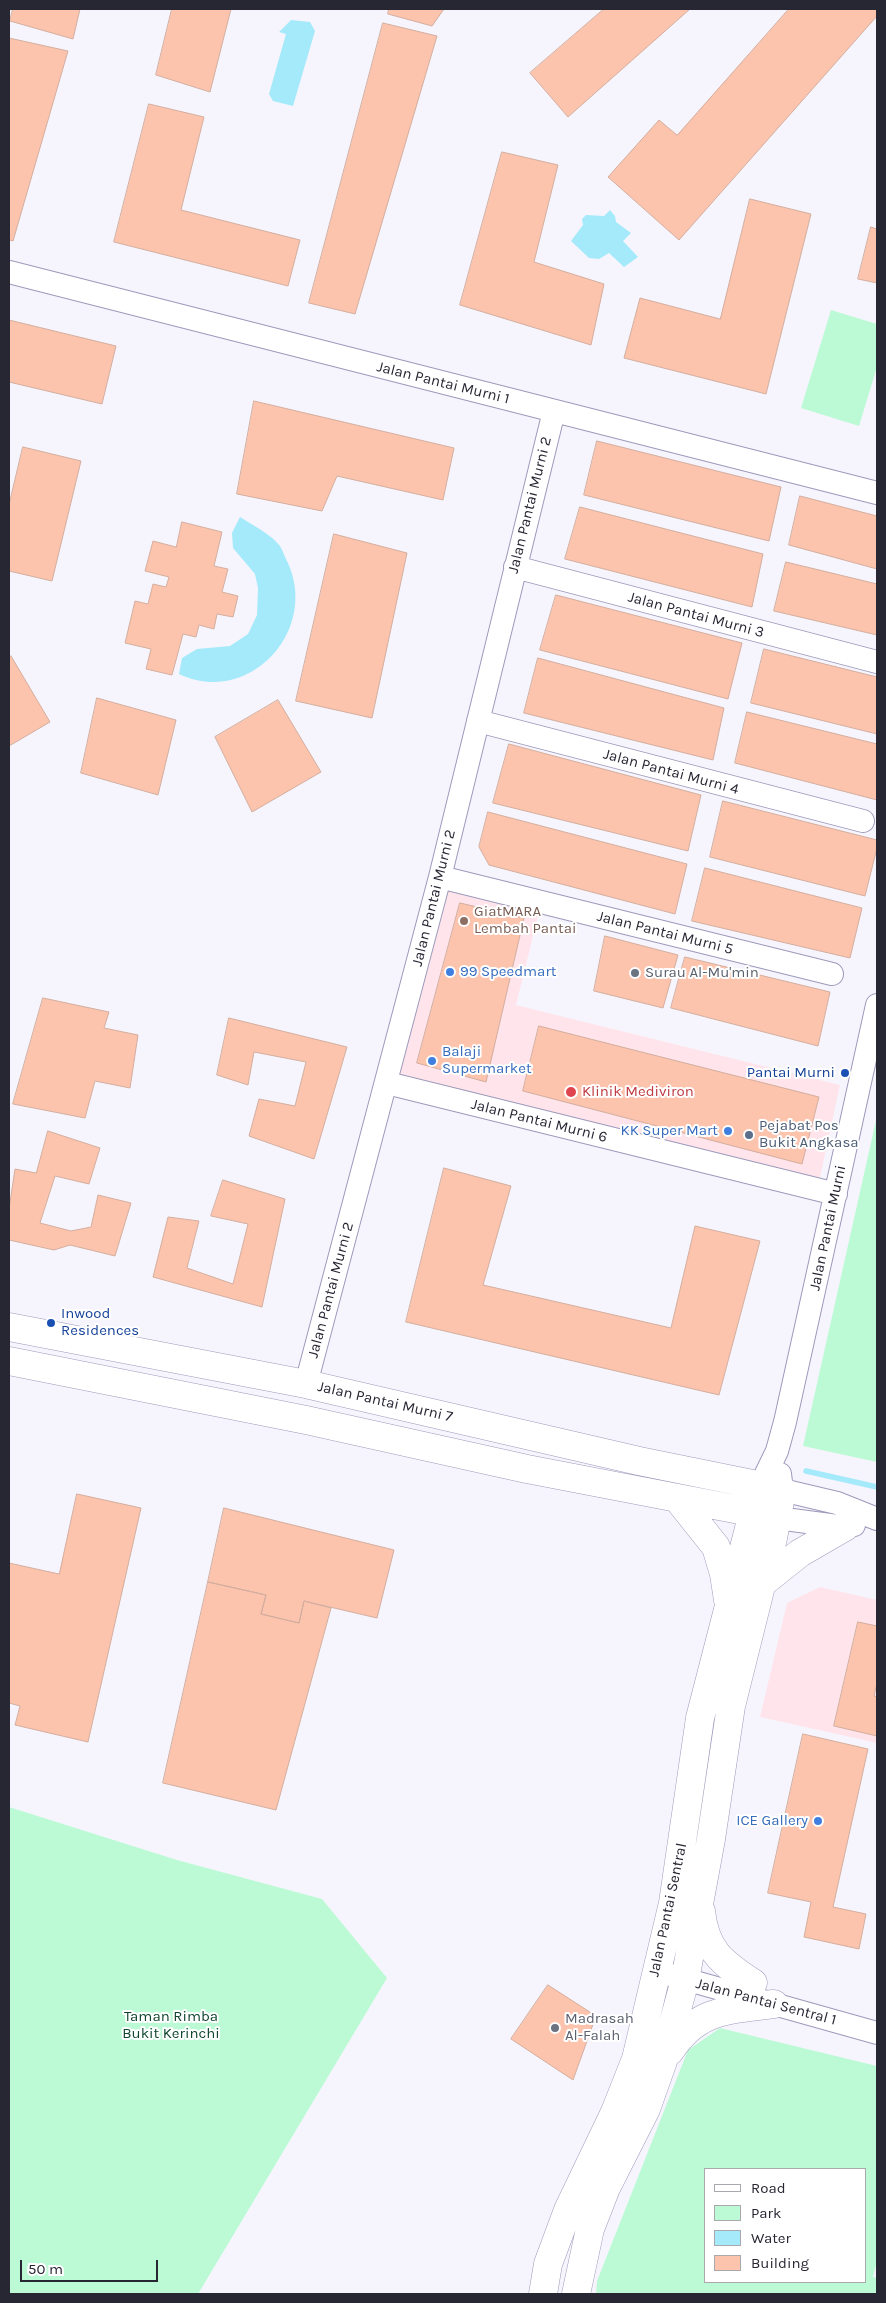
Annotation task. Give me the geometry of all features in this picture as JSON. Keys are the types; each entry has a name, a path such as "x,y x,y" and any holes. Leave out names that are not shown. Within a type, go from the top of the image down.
{"main road":[{"name":"Jalan Pantai Murni 7","path":"9,1327 306,1384 771,1488"},
{"path":"9,1361 306,1420 527,1469 765,1515 771,1488"},
{"path":"677,1498 716,1546 724,1574 728,1606"},
{"name":"Jalan Pantai Sentral","path":"578,2283 590,2229 606,2188 646,2109 663,2061 687,1972 699,1897 711,1839 731,1706 761,1584 765,1515"},
{"name":"Jalan Pantai Sentral","path":"543,2294 548,2264 568,2210 615,2112 636,2058 673,1903 700,1718 728,1606 765,1515"},
{"path":"761,1584 800,1553 846,1527"},
{"path":"699,1897 702,1925 713,1949 726,1966 753,1983"},
{"path":"663,2061 678,2039 693,2023 712,2014 774,2004"},
{"path":"548,2264 578,2283"}],"street":[{"name":"Jalan Pantai Murni 1","path":"9,272 877,493"},
{"name":"Jalan Pantai Murni 2","path":"306,1384 440,877 554,411"},
{"name":"Jalan Pantai Murni 3","path":"515,567 877,662"},
{"name":"Jalan Pantai Murni 4","path":"478,721 863,821"},
{"name":"Jalan Pantai Murni 5","path":"440,877 832,974"},
{"name":"Jalan Pantai Murni","path":"771,1488 777,1451 877,1005"},
{"name":"Jalan Pantai Murni 6","path":"387,1083 836,1194"},
{"path":"771,1488 837,1503 877,1520"},
{"path":"765,1515 846,1527 877,1520"},
{"name":"Jalan Pantai Sentral 1","path":"657,1964 687,1972 774,2004 877,2032"},
{"name":"Jalan Pantai Sentral 1","path":"687,1972 753,1983 877,2017"}],"shaded area":[{"path":"446,885 540,908 516,1005 840,1085 819,1182 396,1078"},
{"path":"820,1587 877,1600 877,1743 760,1717 787,1603"}],"green space":[{"path":"831,310 877,324 877,367 859,426 801,408"},
{"path":"877,1116 877,1462 803,1446"},
{"name":"Taman Rimba Bukit Kerinchi","path":"9,1807 177,1860 322,1899 387,1978 198,2294 9,2294"},
{"path":"720,2028 877,2066 877,2261 873,2277 877,2278 877,2294 596,2294 597,2281 688,2050"}],"water":[{"path":"291,20 310,22 315,31 293,106 273,101 269,94 286,34 279,32"},
{"path":"610,210 615,216 616,222 631,233 623,241 638,257 624,267 609,253 599,259 589,258 571,241 583,225 582,219 586,215 604,216"},
{"path":"240,517 267,534 280,546 288,563 295,589 294,614 285,637 271,657 252,672 230,680 205,682 179,674 182,658 197,649 230,646 248,634 257,615 258,588 255,574 233,548 232,533"}],"building":[{"path":"13,9 80,9 73,39 10,21"},
{"path":"172,9 231,9 210,92 156,75"},
{"path":"389,9 444,9 432,26 388,14"},
{"path":"604,9 690,9 568,117 530,73"},
{"path":"789,9 877,9 877,16 679,240 608,177 659,120 677,135"},
{"path":"383,23 437,36 355,314 309,303"},
{"path":"9,38 68,51 13,241 9,240"},
{"path":"149,104 204,117 181,210 300,240 288,286 114,242"},
{"path":"502,152 558,165 534,262 604,284 591,345 460,305"},
{"path":"750,199 811,214 766,394 624,358 640,298 720,319"},
{"path":"871,227 877,229 877,283 858,279"},
{"path":"9,320 116,346 102,404 9,382"},
{"path":"254,401 454,448 443,500 337,476 322,511 237,494"},
{"path":"597,441 781,487 769,541 584,495"},
{"path":"23,447 81,461 52,581 9,571 9,505"},
{"path":"800,496 877,516 877,569 789,545"},
{"path":"580,507 763,554 752,607 565,559"},
{"path":"182,522 222,532 214,566 228,569 222,592 238,596 233,617 217,614 214,629 199,625 196,637 183,634 172,675 146,669 151,649 125,643 135,601 148,604 153,584 166,587 169,577 145,571 153,541 176,547"},
{"path":"334,534 407,553 372,718 296,701"},
{"path":"786,562 877,584 877,635 774,611"},
{"path":"556,595 742,643 728,699 540,650"},
{"path":"764,649 877,677 877,734 751,703"},
{"path":"11,656 50,722 9,746 9,658"},
{"path":"538,658 724,708 713,760 524,713"},
{"path":"97,698 176,720 158,795 81,773"},
{"path":"278,700 321,772 252,812 215,737"},
{"path":"747,712 877,744 877,800 735,763"},
{"path":"509,744 701,795 688,851 493,803"},
{"path":"723,801 877,840 877,848 865,896 710,857"},
{"path":"488,812 687,864 675,914 489,865 479,847"},
{"path":"705,868 862,908 850,958 692,921"},
{"path":"460,903 524,918 486,1082 417,1063"},
{"name":"Surau Al-Mu'min","path":"605,936 678,955 663,1008 594,991"},
{"path":"685,957 830,992 818,1046 671,1008"},
{"path":"43,998 109,1012 104,1028 138,1035 130,1088 95,1081 85,1118 13,1104"},
{"path":"229,1018 347,1047 314,1159 249,1136 259,1099 295,1106 306,1062 254,1052 248,1085 217,1075"},
{"path":"539,1026 819,1097 802,1164 523,1091"},
{"path":"48,1131 100,1148 89,1184 55,1176 40,1223 71,1231 91,1227 98,1195 131,1203 115,1256 70,1245 54,1250 9,1240 9,1209 15,1169 36,1173"},
{"path":"444,1168 511,1186 483,1285 671,1328 695,1226 760,1241 719,1395 406,1322"},
{"path":"223,1180 285,1199 262,1307 153,1277 168,1217 199,1221 187,1268 233,1284 248,1224 211,1216"},
{"path":"77,1494 141,1508 88,1742 15,1725 20,1706 9,1703 9,1563 59,1574"},
{"path":"224,1508 394,1550 377,1618 304,1601 299,1623 261,1614 266,1595 208,1582"},
{"path":"208,1582 266,1595 261,1614 299,1623 304,1601 331,1608 276,1810 163,1783"},
{"path":"858,1622 877,1626 877,1683 874,1696 877,1697 877,1736 834,1726"},
{"name":"ICE Gallery","path":"803,1734 868,1749 833,1907 866,1914 859,1949 804,1937 811,1902 768,1893"},
{"name":"Madrasah Al-Falah","path":"548,1985 596,2016 573,2080 511,2039"}],"waterway":[{"path":"806,1471 877,1487"}],"place":[{"name":"GiatMARA Lembah Pantai","path":"464,921"},
{"name":"99 Speedmart","path":"450,972"},
{"name":"Surau Al-Mu'min","path":"635,973"},
{"name":"Balaji Supermarket","path":"432,1061"},
{"name":"Pantai Murni","path":"845,1073"},
{"name":"Klinik Mediviron","path":"571,1092"},
{"name":"KK Super Mart","path":"728,1131"},
{"name":"Pejabat Pos Bukit Angkasa","path":"749,1135"},
{"name":"Inwood Residences","path":"51,1323"},
{"name":"ICE Gallery","path":"818,1821"},
{"name":"Madrasah Al-Falah","path":"555,2028"}]}
